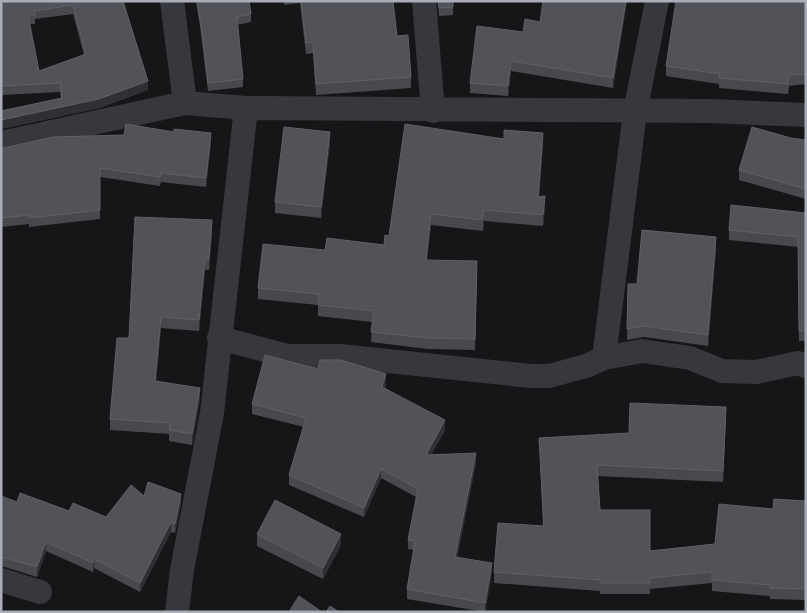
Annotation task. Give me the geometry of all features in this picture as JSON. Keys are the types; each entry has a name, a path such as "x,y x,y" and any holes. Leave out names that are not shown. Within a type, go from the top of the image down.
{"street":[{"path":"172,1 185,103"},
{"path":"424,1 433,111"},
{"path":"604,358 635,112 657,1"},
{"path":"1,143 185,103 246,108 433,111 538,109 635,112 711,111 806,115"},
{"path":"177,612 182,570 212,412 246,108"},
{"path":"219,338 288,356 340,356 531,376 549,376 586,366 604,358 642,351 690,358 722,371 756,372 798,363 806,366"},
{"path":"1,580 40,592"}],"building":[{"path":"1,1 123,1 148,81 99,99 1,120 1,111 62,98 60,83 1,86","holes":["73,5 86,54 39,71 28,15 35,15 34,11"]},
{"path":"197,1 249,1 251,14 237,17 243,79 208,83"},
{"path":"301,1 393,1 397,36 408,35 411,77 316,84 313,42 306,43"},
{"path":"438,1 453,1 453,7 439,8"},
{"path":"543,1 626,1 613,78 511,61 508,86 470,83 477,26 523,32 525,19 540,22"},
{"path":"676,1 806,1 806,74 789,75 788,84 719,78 720,74 666,66"},
{"path":"126,124 174,132 174,129 211,133 206,178 161,173 160,177 100,168 100,210 29,218 29,215 1,218 1,147 4,148 53,137 124,135"},
{"path":"405,124 504,139 504,130 543,133 538,197 545,196 543,215 484,210 483,220 431,214 426,260 477,261 475,339 427,338 371,332 374,311 318,305 319,294 258,288 263,244 325,250 327,238 384,245 385,235 389,236"},
{"path":"284,127 330,132 321,207 275,202"},
{"path":"752,127 791,138 806,140 806,189 739,170"},
{"path":"731,205 806,213 806,331 799,331 798,237 729,230"},
{"path":"135,217 212,220 209,259 205,259 199,320 161,317 155,381 200,388 192,434 169,430 170,423 110,419 117,338 129,338"},
{"path":"642,230 716,237 708,335 644,326 627,329 628,284 637,284"},
{"path":"265,355 318,369 320,360 341,360 386,374 382,387 445,420 426,455 476,453 455,557 492,563 485,603 407,589 415,541 408,540 418,489 381,469 364,508 289,475 306,418 252,404"},
{"path":"630,403 726,407 723,471 597,465 600,510 650,510 650,551 715,544 719,504 773,509 774,499 806,501 806,589 770,588 770,585 712,580 712,572 650,578 650,583 600,583 600,580 494,572 498,523 544,526 539,438 629,433"},
{"path":"148,482 181,494 175,524 171,522 140,583 94,559 93,563 46,542 37,567 1,558 1,496 17,502 20,493 69,511 73,503 106,517 131,485 144,496"},
{"path":"275,500 341,534 323,568 257,534"},
{"path":"299,596 322,612 289,612"},
{"path":"330,606 339,612 326,612"}]}
